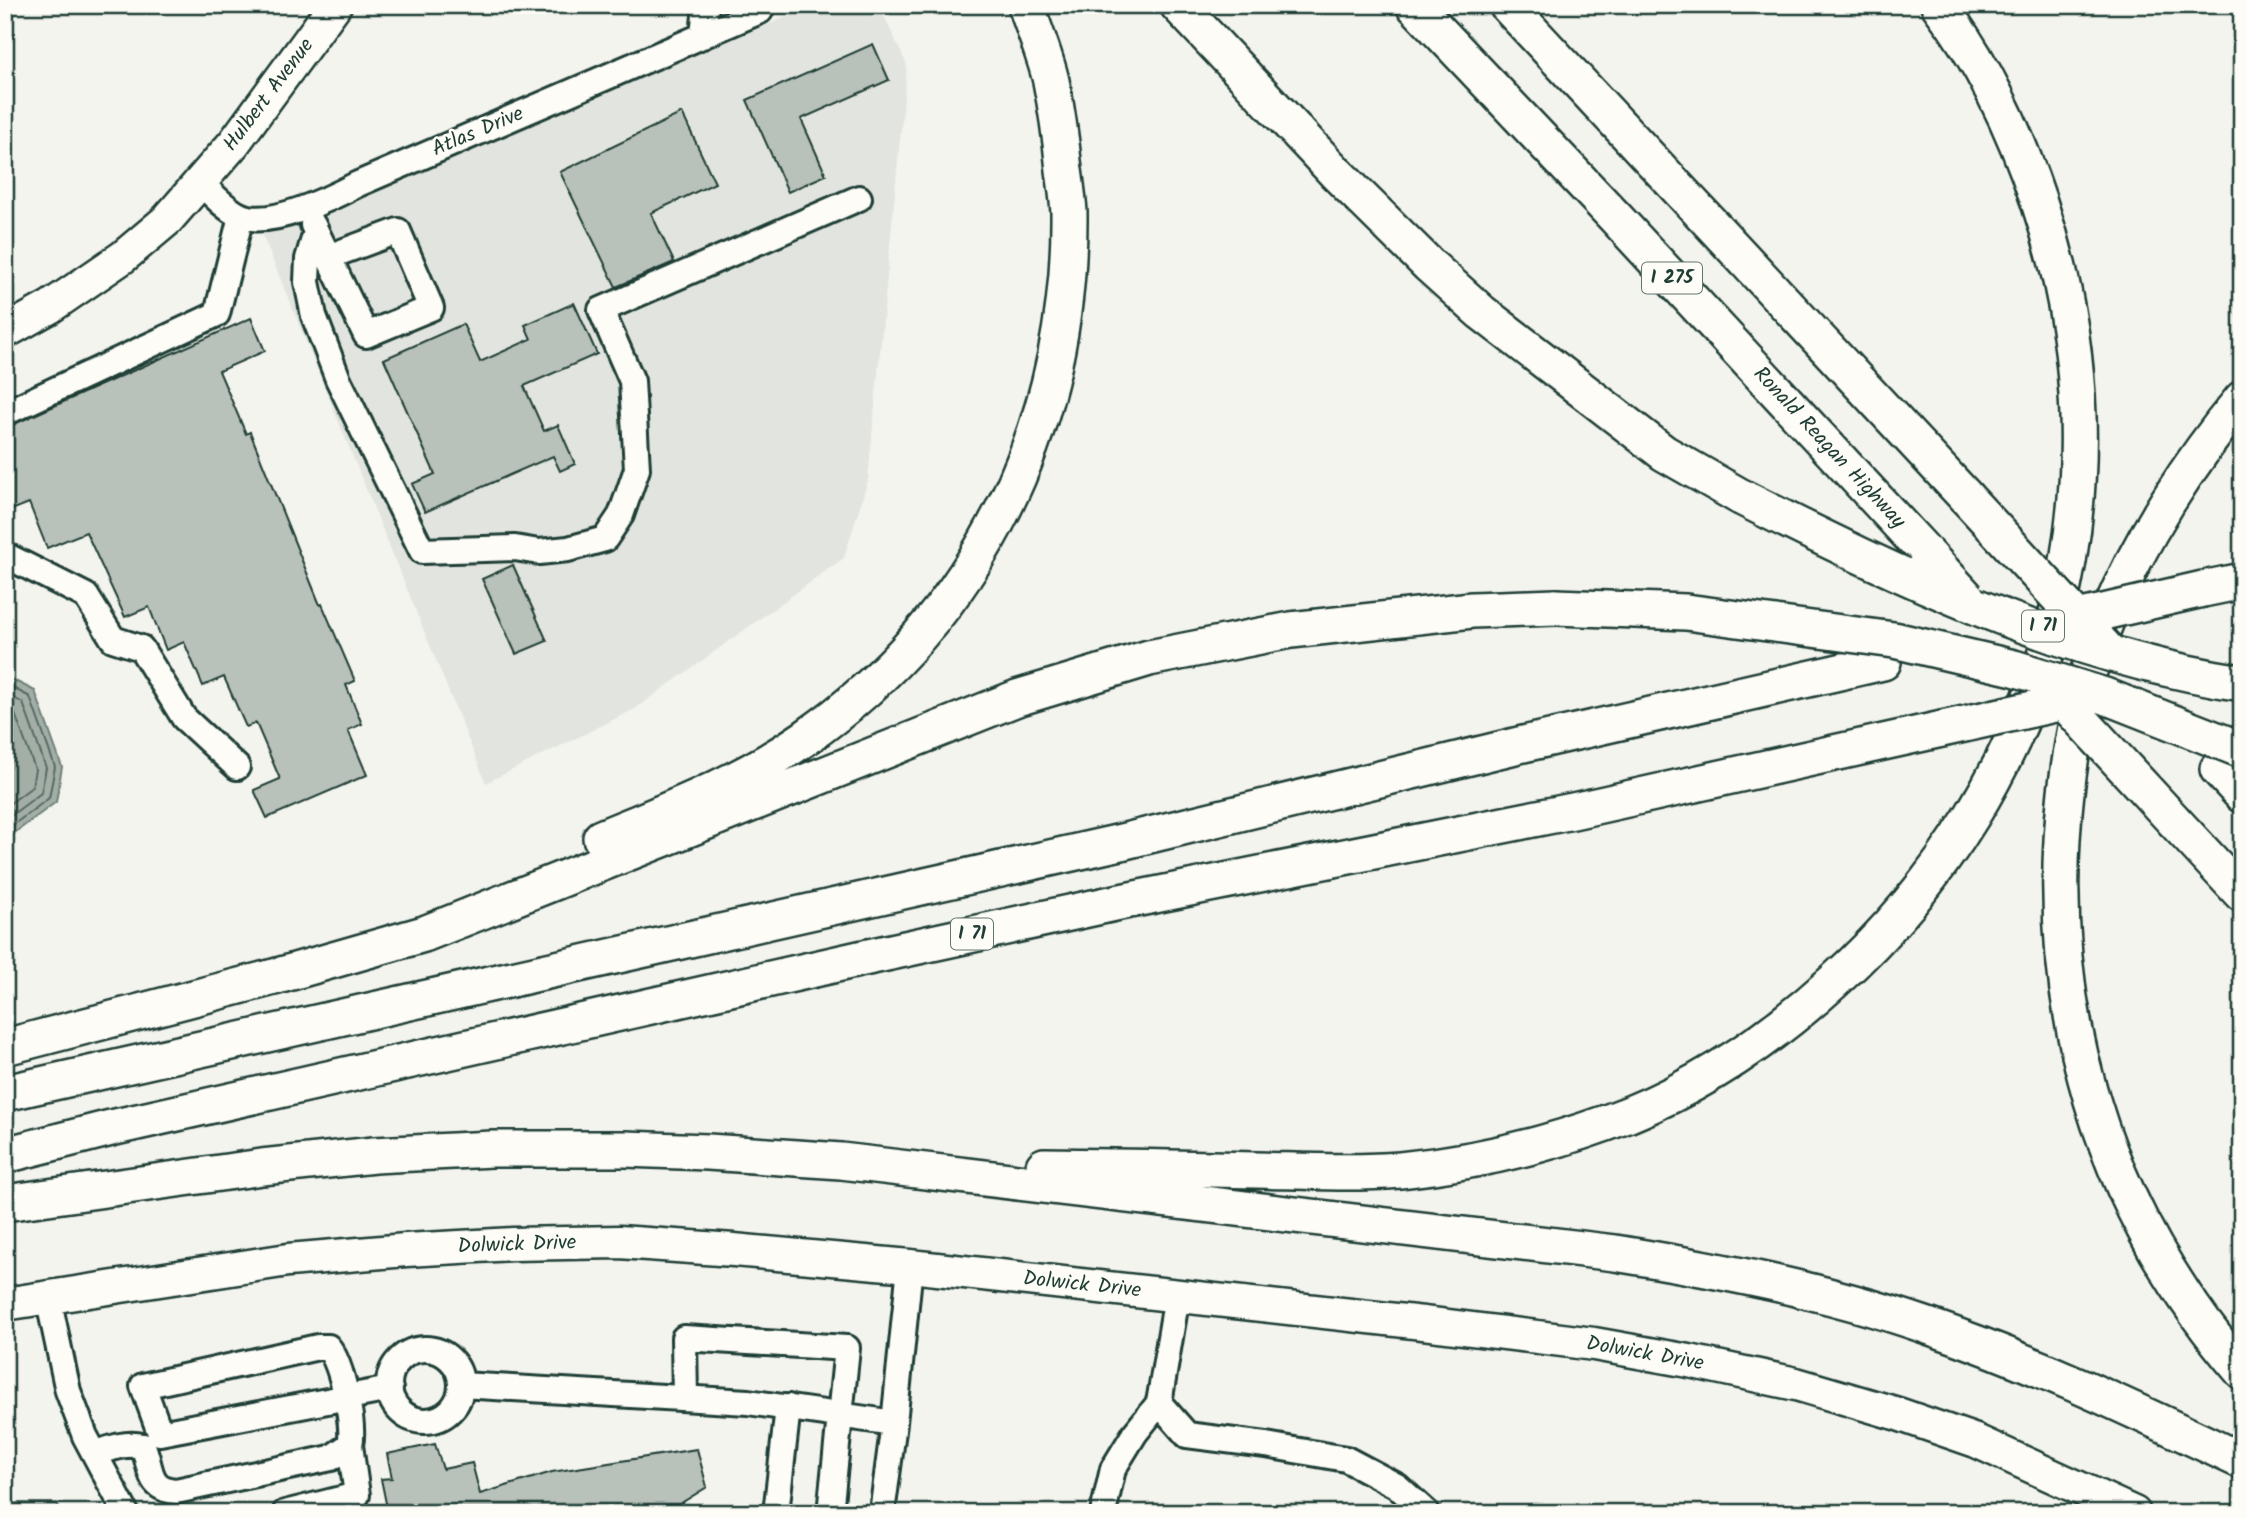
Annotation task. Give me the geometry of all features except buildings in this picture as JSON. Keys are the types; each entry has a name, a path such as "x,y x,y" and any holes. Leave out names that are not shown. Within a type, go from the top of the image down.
{"highway":[{"path":"424,934 471,894 718,788 804,739 840,713 895,663 950,598 979,556 997,523 1032,444 1049,388 1066,286 1069,210 1059,124 1050,79 1026,5"},
{"path":"1178,5 1337,174 1481,312 1664,453 1741,497 1844,549 1969,605 2130,659 2242,683"},
{"name":"Ronald Reagan Highway","path":"1414,5 1615,217 2242,894"},
{"path":"1507,5 1965,496 2230,760 2242,795"},
{"path":"5,1203 262,1167 387,1154 492,1149 625,1149 841,1161 1329,1171 1397,1170 1534,1147 1610,1122 1675,1092 1726,1064 1797,1015 1860,958 1902,914 1950,852 1994,778 2022,723 2045,662 2063,595 2073,524 2078,422 2076,374 2063,285 2024,159 1994,94 1940,5"},
{"path":"2242,399 2207,442 2150,531 2108,617 2079,706 2068,769 2060,842 2061,929 2067,992 2083,1071 2108,1149 2132,1206 2168,1273 2215,1340 2242,1371"},
{"name":"I 71","path":"5,1093 1107,845 1419,769 2242,580"},
{"path":"5,1047 274,977 424,934 1017,698 1149,658 1291,630 1472,610 1556,607 1686,612 1894,640 2014,668 2105,696 2230,760"},
{"name":"I 71","path":"5,1155 111,1128 859,959 1121,902 1573,811 2242,663"},
{"path":"841,1161 1615,1253 1724,1271 1820,1294 1923,1324 2024,1361 2242,1461"}],"main road":[{"name":"Hulbert Avenue","path":"5,332 50,307 123,257 167,220 234,143 335,5"},
{"name":"Dolwick Drive","path":"5,1304 288,1259 513,1244 619,1242 909,1266 1594,1345 1689,1362 1796,1384 1898,1414 1976,1441 2134,1513"}],"lane":[{"path":"703,36 706,5"},
{"name":"Atlas Drive","path":"241,216 271,218 318,204 358,184 703,36 756,8"},
{"path":"5,413 217,314 241,216 217,199 201,183"},
{"path":"316,232 308,259 307,282 314,316 338,379 422,551 514,548 539,552 568,549 605,539 621,515 637,469 632,381 601,310 859,198"},
{"path":"305,208 328,257 366,335 431,309 398,231 328,257"},
{"path":"5,555 86,597 113,639 141,648 184,718 236,768"},
{"path":"882,1513 894,1423 909,1266"},
{"path":"1103,1513 1113,1469 1135,1433 1158,1404 1177,1296"},
{"path":"48,1297 68,1391 85,1436 126,1513"},
{"path":"685,1398 684,1338 847,1348 830,1513"},
{"path":"285,1513 357,1495 345,1397 334,1355 328,1347 144,1385 155,1483 161,1489 176,1492 331,1458 349,1446"},
{"path":"419,1349 432,1349 444,1354 453,1362 461,1385 460,1396 446,1414 436,1420 425,1421 403,1414 395,1405 390,1389 391,1371 398,1361 419,1349"},
{"path":"461,1385 748,1402 894,1423"},
{"path":"95,1454 118,1446 390,1389"},
{"path":"1158,1404 1186,1435 1346,1459 1398,1486 1427,1513"},
{"path":"776,1513 788,1407"}],"shaded area":[{"path":"815,5 879,5 907,65 868,480 844,558 635,709 486,783 262,234"},
{"path":"5,1503 57,1503 61,1513 5,1513"}],"water":[{"path":"5,676 35,691 62,767 56,802 5,840"}]}
